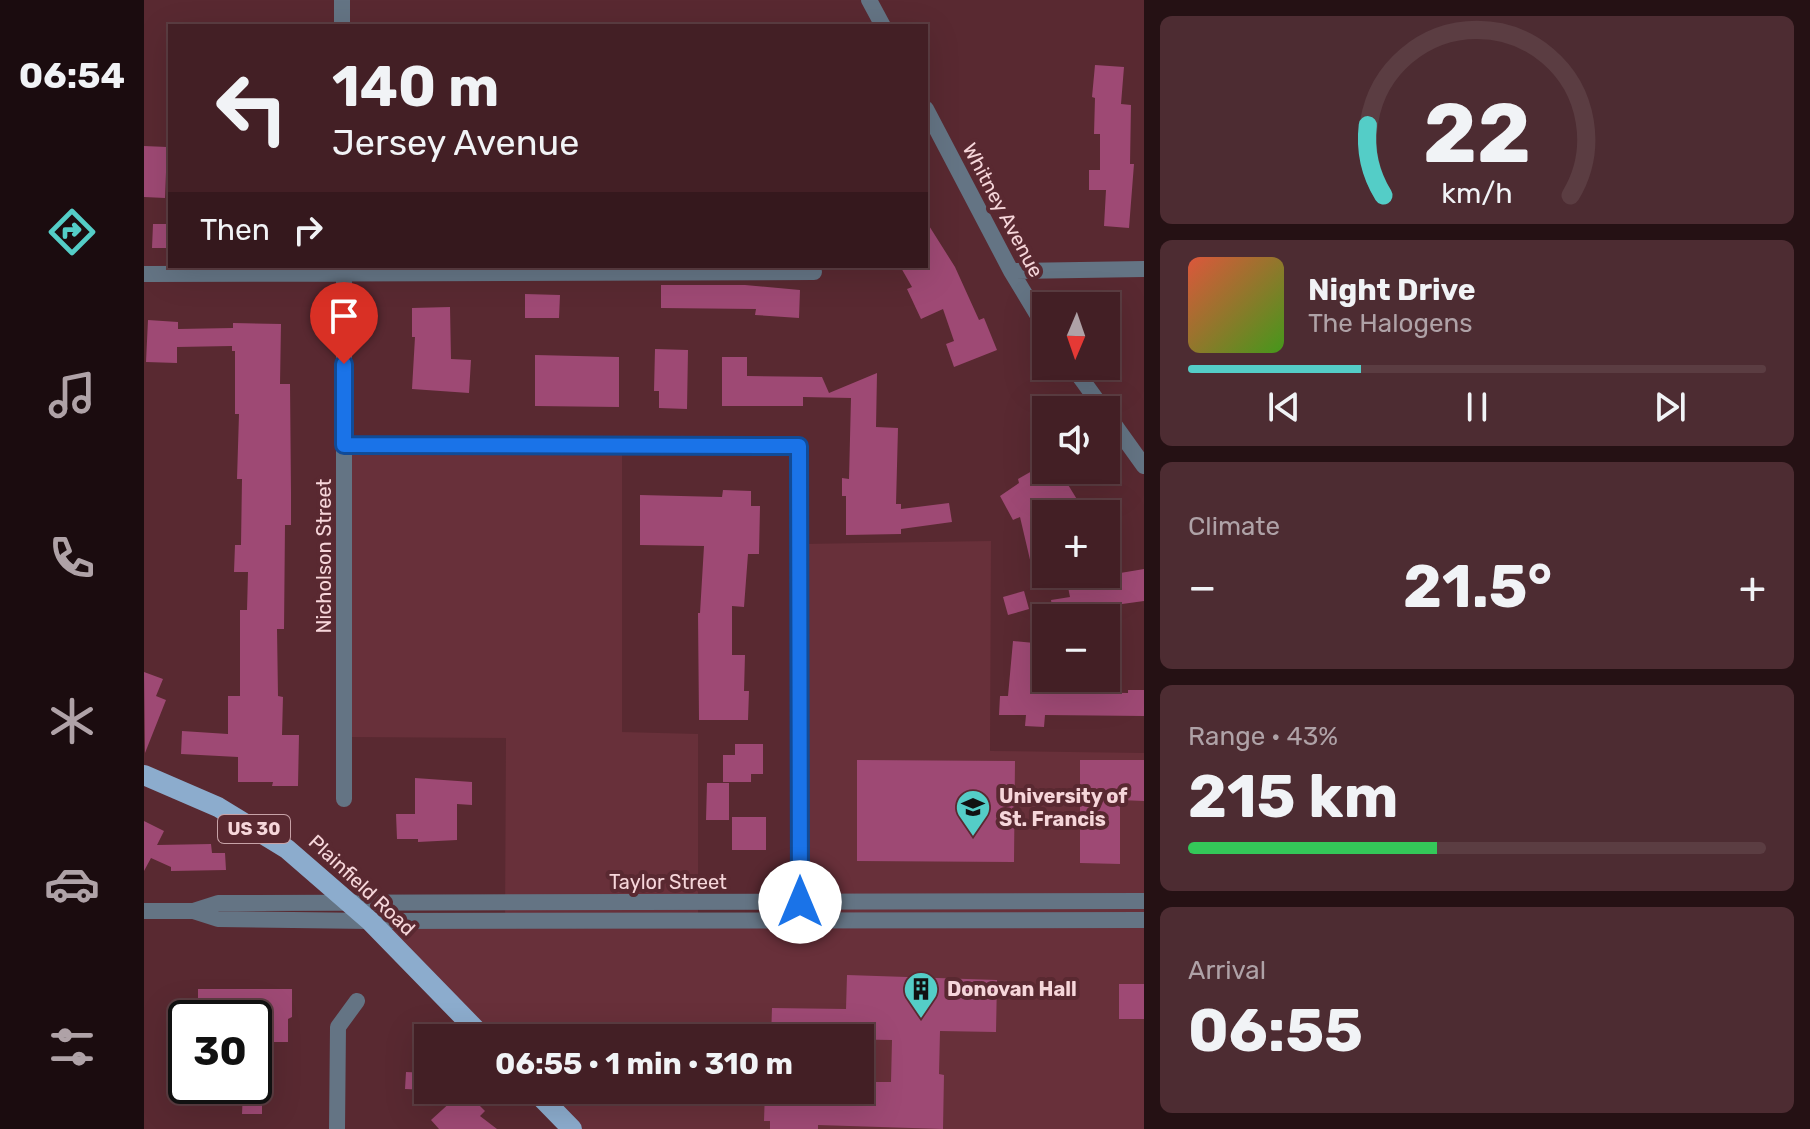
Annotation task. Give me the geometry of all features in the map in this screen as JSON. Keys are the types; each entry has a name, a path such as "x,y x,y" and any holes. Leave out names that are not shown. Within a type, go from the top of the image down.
{"main road":[{"name":"Plainfield Road","path":"144,775 218,807 287,849 370,921 470,1024"},
{"path":"548,1104 572,1129"}],"street":[{"path":"342,0 342,24"},
{"path":"869,0 882,24"},
{"name":"Whitney Avenue","path":"928,113 1032,306"},
{"path":"1011,271 1144,269"},
{"path":"144,274 344,270 814,272"},
{"name":"Nicholson Street","path":"344,270 344,799"},
{"path":"1120,432 1144,466"},
{"path":"344,445 799,446 800,911"},
{"name":"Taylor Street","path":"193,911 218,919 370,921 1144,901"},
{"name":"Taylor Street","path":"144,911 193,911 218,903 351,903 1144,920"},
{"path":"337,1129 338,1027 357,1001"}],"shaded area":[{"name":"University of St. Francis","path":"345,450 622,451 622,732 698,734 698,923 802,923 803,544 991,541 990,751 1144,753 1144,1129 581,1129 557,1104 874,1104 874,1024 478,1024 382,925 505,924 506,738 348,737"}],"building":[{"path":"1095,65 1124,67 1121,104 1131,105 1130,164 1134,164 1129,228 1104,226 1106,190 1089,190 1089,170 1100,170 1100,134 1094,134 1095,98 1092,97"},
{"path":"144,146 167,147 165,198 144,197"},
{"path":"153,224 168,224 168,248 152,248"},
{"path":"928,224 955,267 979,320 984,318 997,350 954,367 946,344 954,341 943,309 921,319 907,289 912,287 901,268 928,268"},
{"path":"661,285 745,285 800,290 799,318 755,315 756,309 661,308"},
{"path":"525,294 560,295 559,318 525,318"},
{"path":"450,307 451,359 471,360 469,393 412,389 415,337 412,337 412,308"},
{"path":"148,320 178,322 178,329 233,328 233,323 281,324 280,384 290,384 291,525 285,525 284,629 277,629 278,696 283,697 282,735 299,735 298,786 238,782 238,757 181,754 182,731 228,734 228,696 240,696 240,610 247,610 248,572 234,572 235,545 241,545 242,479 237,479 239,414 235,414 235,351 232,351 232,346 177,347 177,363 146,362"},
{"path":"655,349 688,350 687,409 659,408 659,391 654,391"},
{"path":"535,355 619,357 619,407 535,406"},
{"path":"722,357 747,357 747,376 822,377 829,393 877,373 876,427 898,428 896,504 901,504 901,509 949,503 952,522 901,529 901,534 846,535 846,496 842,496 842,478 849,479 851,398 803,397 803,406 722,406"},
{"path":"1032,471 1032,484 1068,484 1077,500 1032,500 1031,564 1020,517 1013,520 1000,496 1019,483 1018,479"},
{"path":"723,490 751,491 751,506 760,506 759,554 748,554 744,607 732,606 732,655 745,655 744,691 749,691 748,720 699,720 698,613 704,546 640,545 640,495 722,497"},
{"path":"1144,569 1144,601 1120,604 1052,604 1051,600 1070,597 1068,588 1120,588 1120,573"},
{"path":"1024,591 1029,609 1008,615 1003,597"},
{"path":"1013,641 1032,643 1032,692 1128,693 1128,690 1144,690 1144,716 1045,715 1044,727 1025,726 1026,715 999,715 1000,696 1008,696"},
{"path":"144,672 163,679 156,696 166,700 145,753"},
{"path":"735,744 763,744 763,774 751,774 751,782 723,782 723,755 735,755"},
{"path":"857,760 1015,761 1014,862 857,861"},
{"path":"1080,760 1144,760 1144,801 1120,800 1120,864 1080,863"},
{"path":"415,778 472,782 472,805 457,804 457,840 418,842 418,839 397,839 396,814 415,814"},
{"path":"707,783 729,783 729,820 706,820"},
{"path":"732,817 766,817 766,850 732,850"},
{"path":"144,821 164,831 157,845 211,844 212,853 225,853 226,870 171,871 171,867 151,858 144,871"},
{"path":"847,975 997,980 996,1032 940,1031 939,1074 944,1075 943,1129 818,1125 818,1129 770,1129 770,1121 764,1121 765,1104 874,1104 874,1082 891,1082 892,1040 874,1040 874,1024 771,1024 772,1008 846,1009"},
{"path":"1119,984 1144,984 1144,1019 1119,1019"},
{"path":"198,989 292,989 288,1042 272,1042 272,1000 198,1000"},
{"path":"406,1072 414,1072 414,1089 405,1089"},
{"path":"242,1104 262,1104 262,1114 242,1114"},
{"path":"449,1104 478,1104 485,1111 480,1116 497,1129 439,1129 431,1120"}],"place":[{"name":"University of St. Francis","path":"973,838"},
{"name":"Donovan Hall","path":"921,1020"}],"route":[{"path":"344,364 344,445 799,446 800,902"}]}
